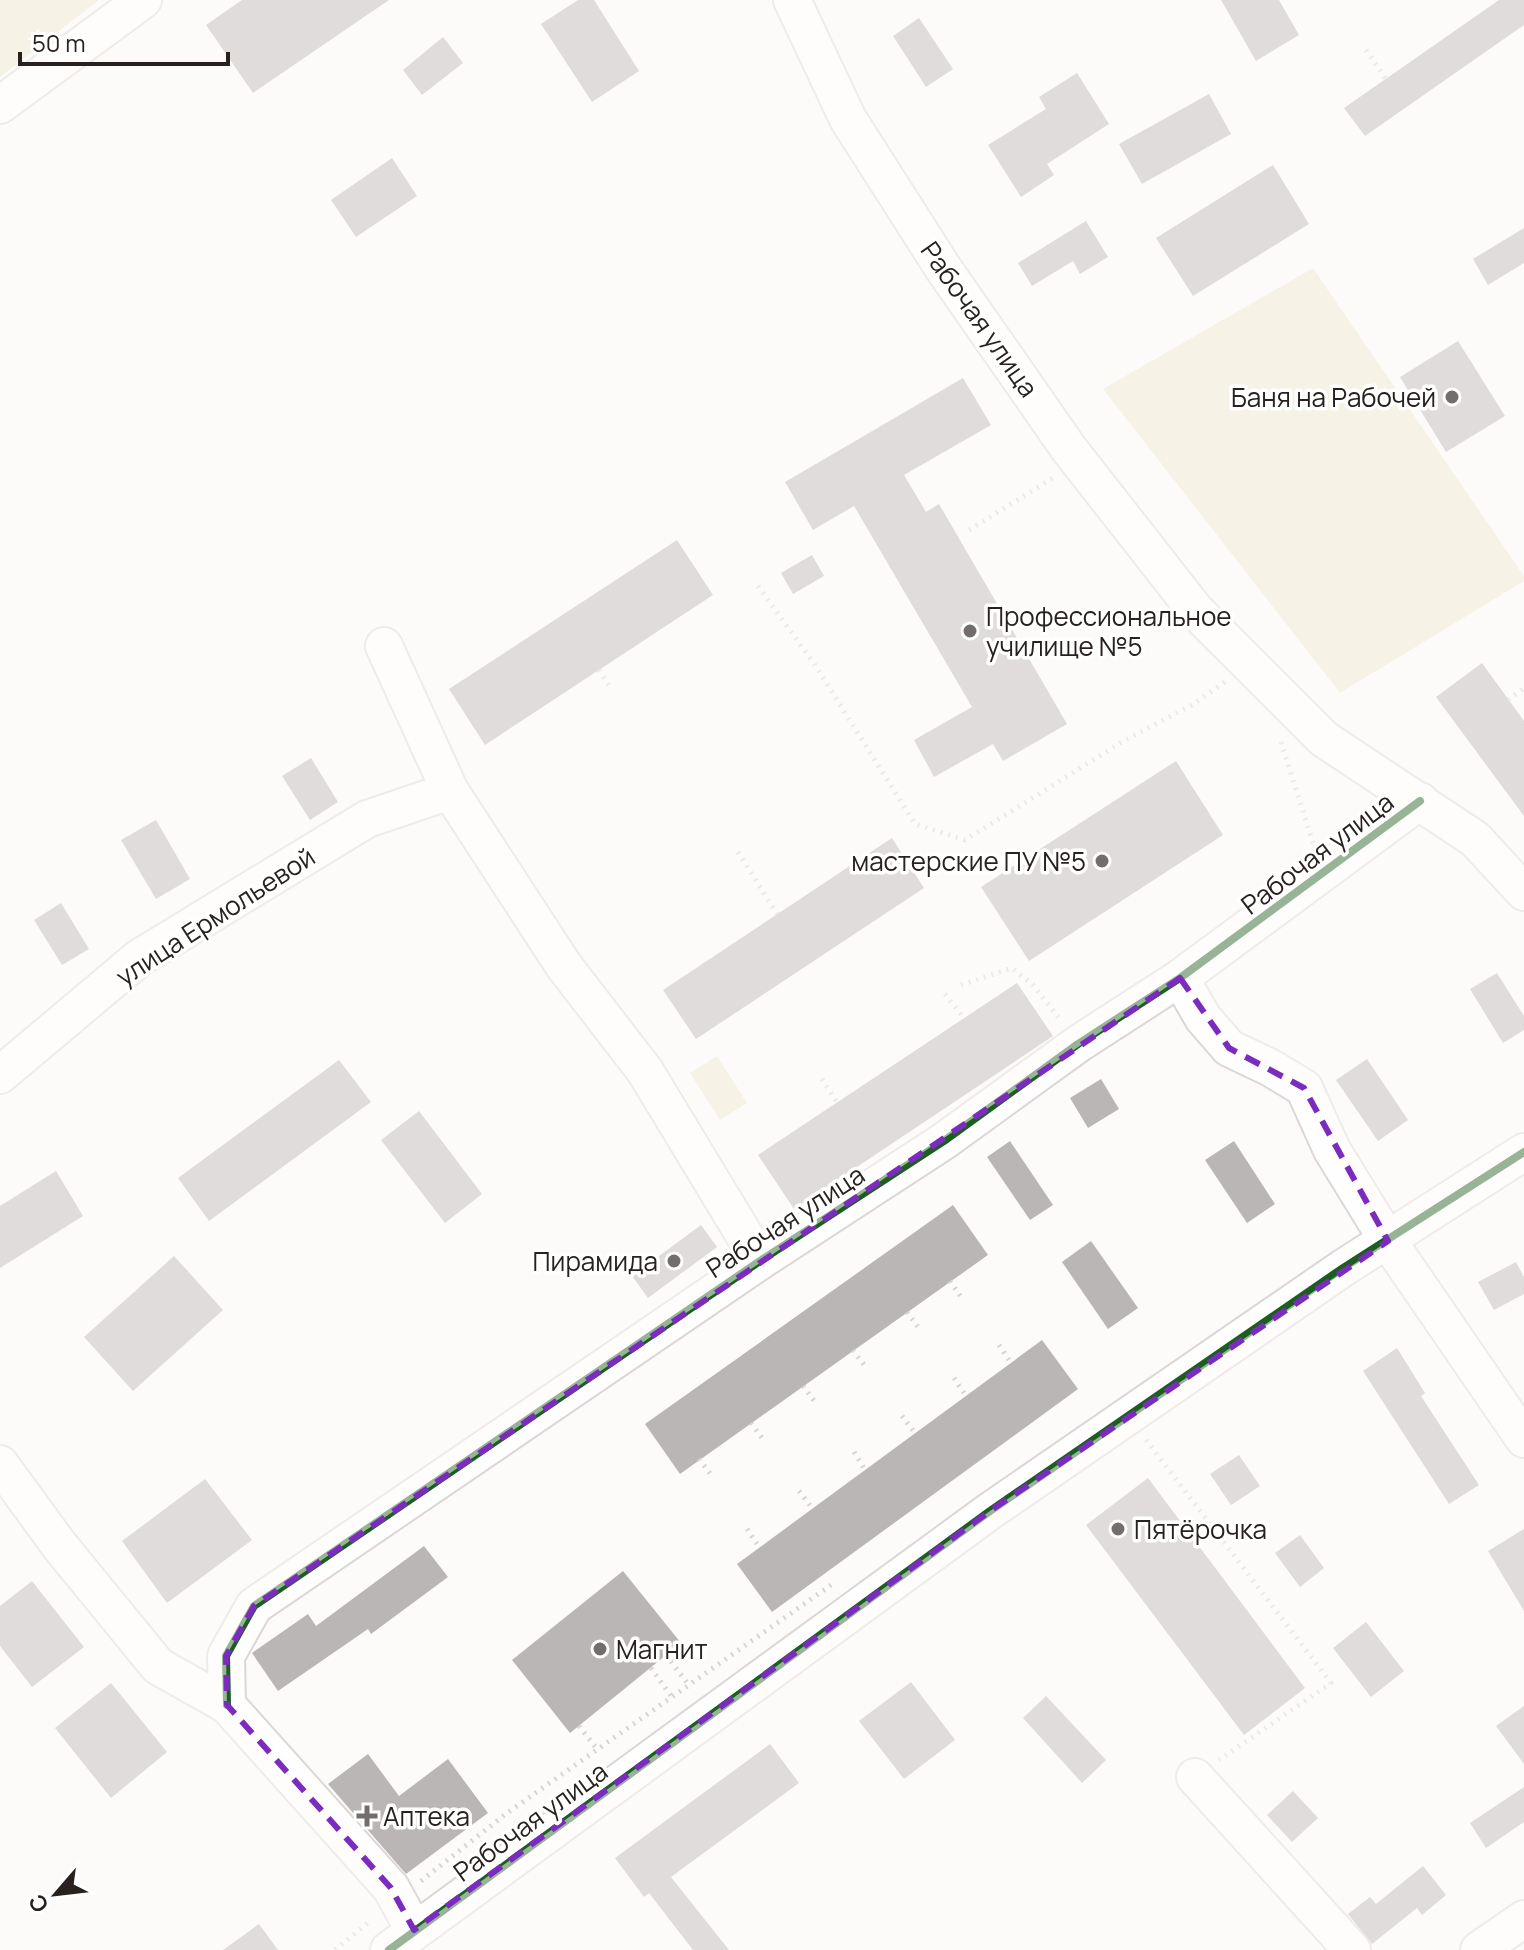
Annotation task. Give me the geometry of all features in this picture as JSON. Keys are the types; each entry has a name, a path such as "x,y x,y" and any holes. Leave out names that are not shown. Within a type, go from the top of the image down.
{"street":[{"path":"0,105 143,0"},
{"name":"Рабочая улица","path":"792,0 848,119 943,268 1079,462 1196,611 1324,739 1475,839 1524,892"},
{"path":"384,646 450,791 564,966 645,1071 760,1261"},
{"name":"улица Ермольевой","path":"0,1075 139,958 367,819 450,791"},
{"name":"Рабочая улица","path":"227,1705 226,1656 254,1606 760,1261 944,1141 1078,1044 1180,978 1420,801"},
{"path":"1180,978 1203,1018 1229,1048 1304,1088 1332,1150 1388,1241 1524,1439"},
{"name":"Рабочая улица","path":"402,1943 977,1520 1343,1268 1524,1152"},
{"path":"0,1464 59,1545 158,1666 227,1705 391,1888 402,1943"},
{"path":"1195,1777 1352,1950"},
{"path":"1479,1950 1524,1919"}],"path":[{"path":"1366,50 1386,79"},
{"path":"969,530 1079,462"},
{"path":"758,586 815,665 915,824 965,840 1122,742 1192,705 1247,664"},
{"path":"599,670 609,685"},
{"path":"1508,700 1524,688"},
{"path":"1279,733 1322,875"},
{"path":"738,852 777,914"},
{"path":"961,985 1012,968 1033,985 1078,1044"},
{"path":"945,994 963,1017"},
{"path":"822,1079 836,1101"},
{"path":"950,1281 961,1297"},
{"path":"907,1312 918,1327"},
{"path":"999,1345 1011,1363"},
{"path":"853,1350 865,1366"},
{"path":"954,1378 966,1396"},
{"path":"803,1386 815,1402"},
{"path":"902,1416 915,1433"},
{"path":"1128,1416 1331,1683 1195,1777"},
{"path":"751,1423 763,1439"},
{"path":"854,1452 865,1470"},
{"path":"699,1459 712,1476"},
{"path":"799,1491 812,1508"},
{"path":"747,1529 759,1547"},
{"path":"666,1655 688,1684"},
{"path":"651,1668 671,1696"},
{"path":"579,1726 597,1749"}],"highlighted area":[{"path":"1180,978 1229,1048 1304,1088 1388,1241 990,1511 414,1930 391,1888 227,1705 226,1656 254,1606"}],"shaded area":[{"path":"0,0 99,0 0,77"},
{"path":"1313,268 1524,576 1524,581 1340,693 1103,389"},
{"path":"717,1056 747,1103 720,1120 690,1073"}],"building":[{"path":"242,0 389,0 253,93 206,25"},
{"path":"578,0 594,0 639,71 592,102 541,24"},
{"path":"1221,0 1279,0 1299,35 1256,61"},
{"path":"1499,0 1524,0 1524,25 1365,136 1344,108"},
{"path":"919,18 953,69 926,87 893,36"},
{"path":"443,37 463,63 422,95 403,70"},
{"path":"1077,73 1109,124 1047,164 1054,175 1021,197 988,145 1046,109 1039,97"},
{"path":"1209,94 1231,134 1142,184 1119,144"},
{"path":"392,158 417,196 356,237 331,200"},
{"path":"1273,165 1309,224 1193,296 1156,238"},
{"path":"1086,221 1108,257 1080,274 1073,261 1032,286 1018,263"},
{"path":"1524,228 1524,263 1488,285 1473,259"},
{"name":"Баня на Рабочей","path":"1458,341 1505,416 1446,452 1400,377"},
{"name":"Профессиональное училище №5","path":"963,378 991,425 904,475 926,512 939,504 1067,724 1003,761 993,744 934,777 914,740 972,707 854,506 813,530 785,482"},
{"path":"677,540 713,595 485,745 449,689"},
{"path":"812,555 824,576 793,594 781,573"},
{"path":"1482,663 1524,721 1524,816 1436,697"},
{"path":"311,758 338,802 310,820 282,776"},
{"name":"мастерские ПУ №5","path":"1176,761 1223,835 1029,961 981,887"},
{"path":"156,820 190,879 156,899 121,840"},
{"path":"892,838 924,888 696,1039 663,990"},
{"path":"61,903 89,949 62,965 34,920"},
{"path":"1497,973 1524,1016 1524,1030 1503,1043 1470,989"},
{"path":"1017,983 1053,1036 794,1209 758,1155"},
{"path":"1367,1059 1408,1120 1378,1141 1336,1080"},
{"path":"339,1060 371,1102 209,1221 178,1178"},
{"path":"1101,1079 1119,1109 1088,1128 1070,1098"},
{"path":"419,1111 482,1194 445,1223 381,1140"},
{"path":"1010,1141 1053,1205 1030,1220 987,1157"},
{"path":"1234,1141 1275,1204 1247,1223 1205,1160"},
{"path":"56,1171 83,1216 0,1268 0,1206"},
{"path":"953,1205 988,1255 680,1474 645,1424"},
{"name":"Пирамида","path":"701,1225 717,1247 648,1298 632,1276"},
{"path":"1091,1241 1138,1308 1108,1329 1062,1262"},
{"path":"174,1256 223,1310 133,1391 84,1337"},
{"path":"1516,1262 1524,1277 1524,1294 1494,1310 1478,1282"},
{"path":"1042,1340 1078,1389 772,1612 737,1564"},
{"path":"1397,1348 1425,1393 1421,1396 1479,1485 1449,1504 1363,1371"},
{"path":"1239,1455 1260,1486 1231,1505 1210,1474"},
{"path":"1148,1478 1305,1688 1244,1735 1086,1525"},
{"path":"205,1479 252,1540 167,1603 122,1541"},
{"path":"1524,1529 1524,1611 1488,1551"},
{"path":"1300,1535 1324,1568 1300,1587 1275,1553"},
{"path":"424,1546 448,1577 371,1634 368,1629 278,1691 252,1653 308,1614 316,1626"},
{"name":"Магнит","path":"623,1571 681,1643 570,1733 512,1660"},
{"path":"32,1581 84,1647 32,1687 0,1646 0,1606"},
{"path":"1366,1622 1404,1671 1371,1697 1333,1648"},
{"path":"911,1682 955,1740 904,1779 859,1721"},
{"path":"111,1683 167,1752 111,1798 55,1728"},
{"path":"1046,1696 1106,1760 1082,1783 1023,1718"},
{"path":"1524,1706 1524,1764 1496,1726"},
{"path":"770,1744 799,1783 671,1877 729,1950 693,1950 649,1893 644,1897 615,1858"},
{"path":"368,1754 399,1796 448,1759 488,1813 406,1874 328,1784"},
{"path":"1524,1787 1524,1822 1486,1848 1470,1823"},
{"path":"1293,1791 1318,1818 1292,1842 1267,1815"},
{"path":"1423,1866 1446,1895 1422,1915 1417,1908 1372,1944 1348,1914 1370,1897 1376,1904"},
{"path":"259,1924 278,1950 223,1950"}],"cycle path":[{"path":"227,1705 226,1656 254,1606 760,1261 944,1141 1078,1044 1180,978 1420,801"},
{"path":"389,1950 990,1511 1343,1268 1524,1152"}],"place":[{"name":"Баня на Рабочей","path":"1452,397"},
{"name":"Профессиональное училище №5","path":"970,631"},
{"name":"мастерские ПУ №5","path":"1102,861"},
{"name":"Пирамида","path":"674,1261"},
{"name":"Пятёрочка","path":"1118,1529"},
{"name":"Магнит","path":"600,1649"},
{"name":"Аптека","path":"367,1816"}]}
